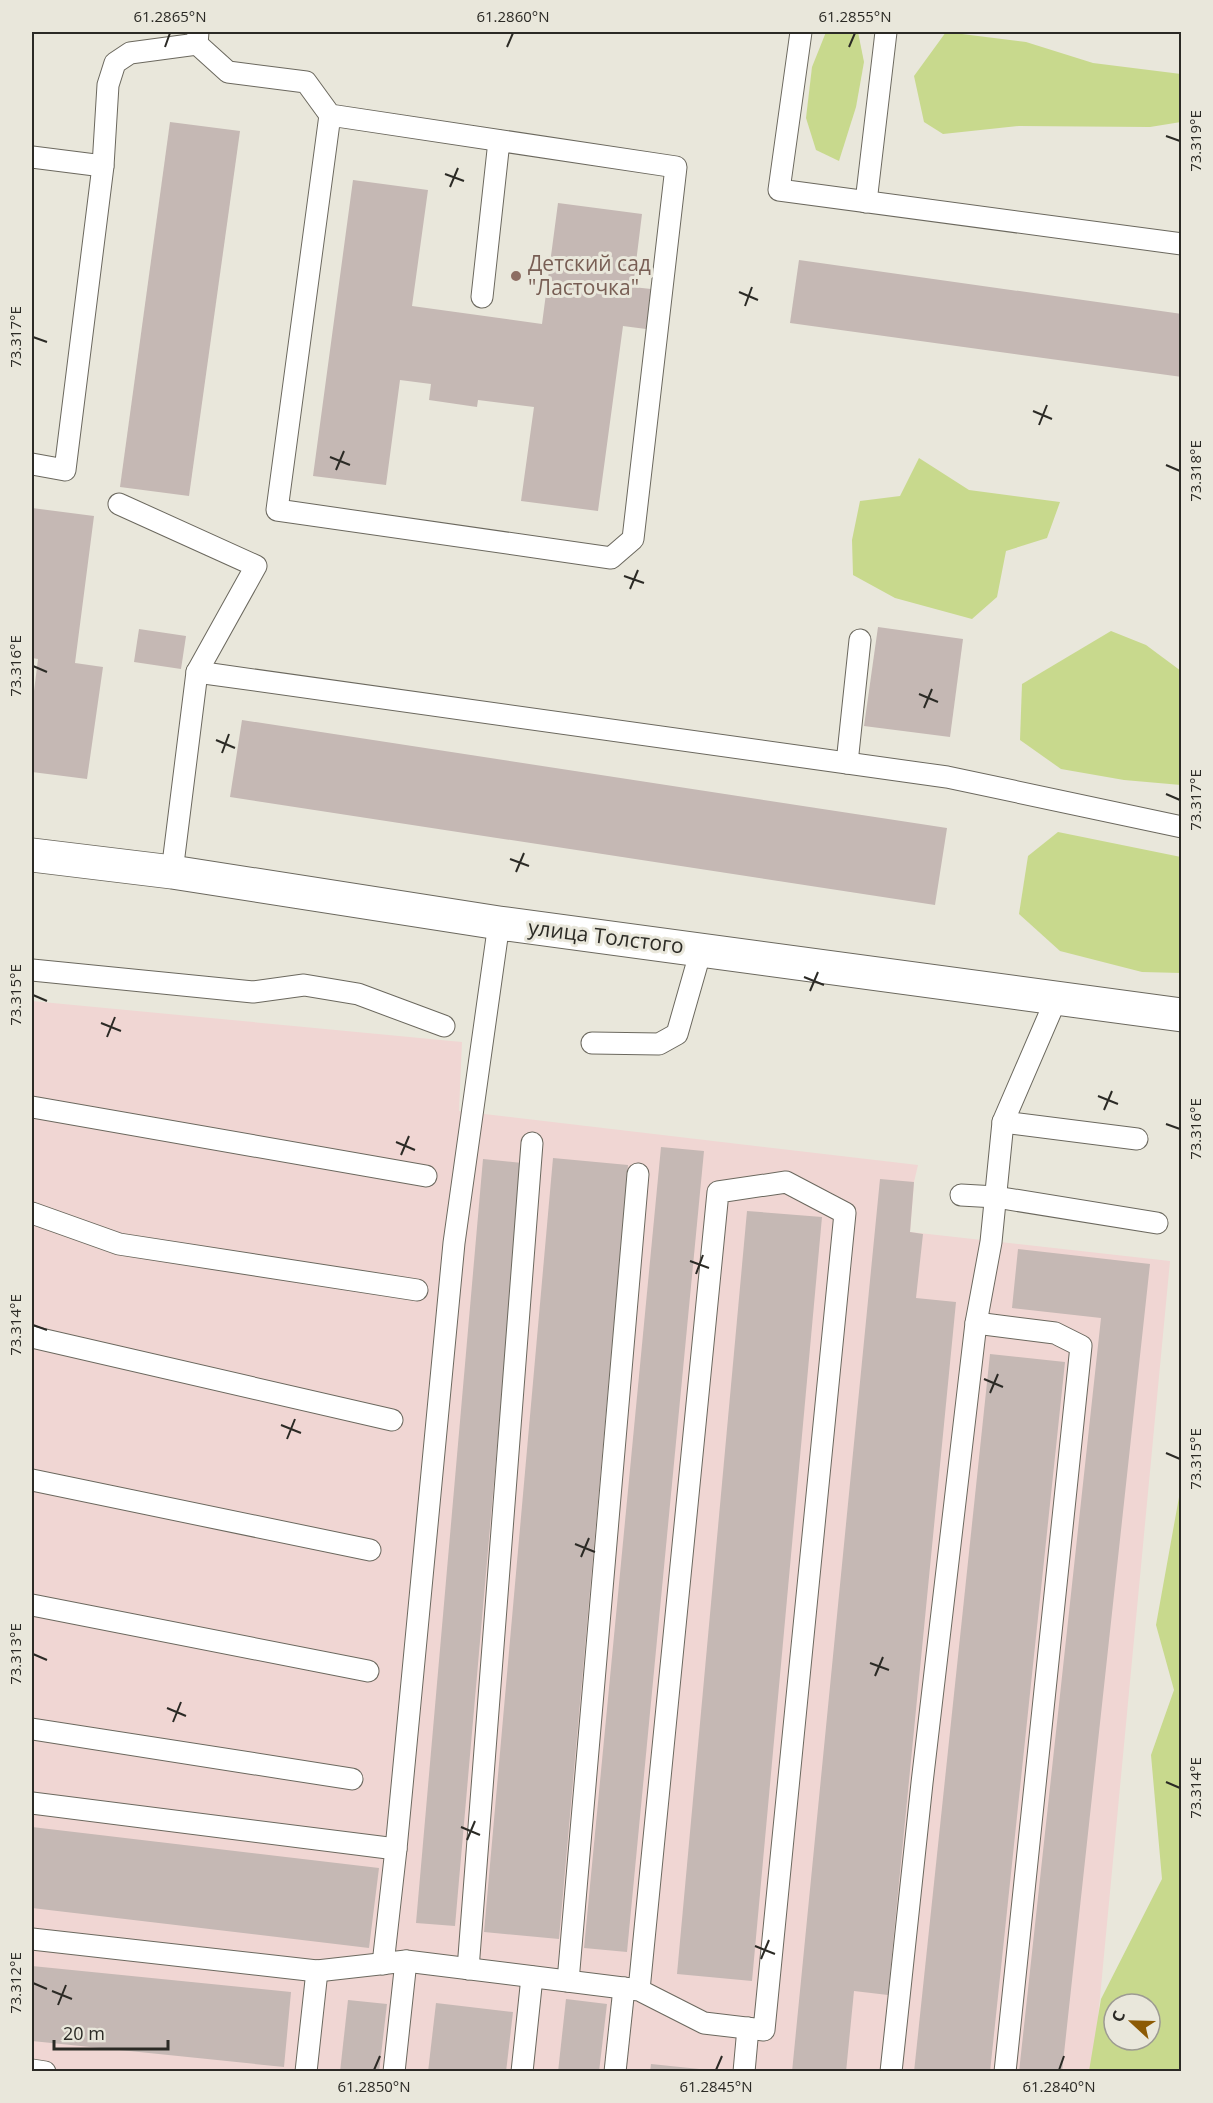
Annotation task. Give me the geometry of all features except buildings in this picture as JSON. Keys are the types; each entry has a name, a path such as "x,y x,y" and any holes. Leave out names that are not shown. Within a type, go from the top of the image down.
{"street":[{"name":"улица Толстого","path":"32,855 172,872 499,923 1182,1015"}],"lane":[{"path":"801,32 778,190 1182,244"},
{"path":"866,202 886,32"},
{"path":"32,464 65,470 103,166 108,86 115,63 130,53 198,38 228,72 306,82 330,115 278,510 611,558 633,539 676,167 330,115"},
{"path":"482,297 499,141"},
{"path":"32,158 103,166"},
{"path":"118,504 256,566 197,672 172,872"},
{"path":"847,763 860,640"},
{"path":"197,672 947,777 1182,827"},
{"path":"383,1964 454,1243 499,923"},
{"path":"592,1043 659,1044 677,1034 701,950"},
{"path":"32,970 252,992 304,985 358,994 444,1026"},
{"path":"891,2072 976,1323 991,1242 1003,1122 1057,997"},
{"path":"32,1107 426,1176"},
{"path":"1003,1122 1137,1139"},
{"path":"468,1969 532,1143"},
{"path":"568,1981 638,1174"},
{"path":"32,1939 317,1971 406,1962 568,1981 631,1989 704,2023 764,2030 845,1213 786,1182 718,1192 631,1989 615,2072"},
{"path":"961,1195 996,1197 1157,1222"},
{"path":"32,1213 119,1244 417,1290"},
{"path":"976,1323 1054,1333 1081,1346 1005,2072"},
{"path":"32,1337 392,1420"},
{"path":"32,1480 370,1550"},
{"path":"32,1605 369,1671"},
{"path":"32,1729 352,1779"},
{"path":"32,1803 396,1849"},
{"path":"394,2072 406,1962"},
{"path":"306,2072 317,1971"},
{"path":"522,2072 532,1977"},
{"path":"744,2072 748,2028"},
{"path":"32,2070 45,2072"}],"shaded area":[{"path":"32,1001 462,1042 459,1111 918,1165 914,1182 910,1232 1170,1261 1093,2071 32,2071"}],"green space":[{"path":"826,32 858,32 864,62 856,107 839,161 816,150 806,118 812,67"},
{"path":"946,32 1026,42 1093,63 1181,74 1181,122 1150,127 1019,126 943,134 924,122 914,76"},
{"path":"919,458 969,490 1060,502 1047,538 1006,551 997,597 972,619 895,598 853,575 852,540 860,501 900,496"},
{"path":"1111,631 1146,645 1181,671 1181,785 1124,780 1061,769 1020,740 1022,684"},
{"path":"1058,832 1181,857 1181,973 1142,972 1060,951 1019,914 1028,856"},
{"path":"1181,1486 1181,2071 1089,2071 1102,1997 1102,2052 1162,2052 1162,1992 1105,1992 1162,1879 1151,1755 1174,1690 1156,1625"}],"place":[{"name":"Детский сад \"Ласточка\"","path":"516,276"}]}
